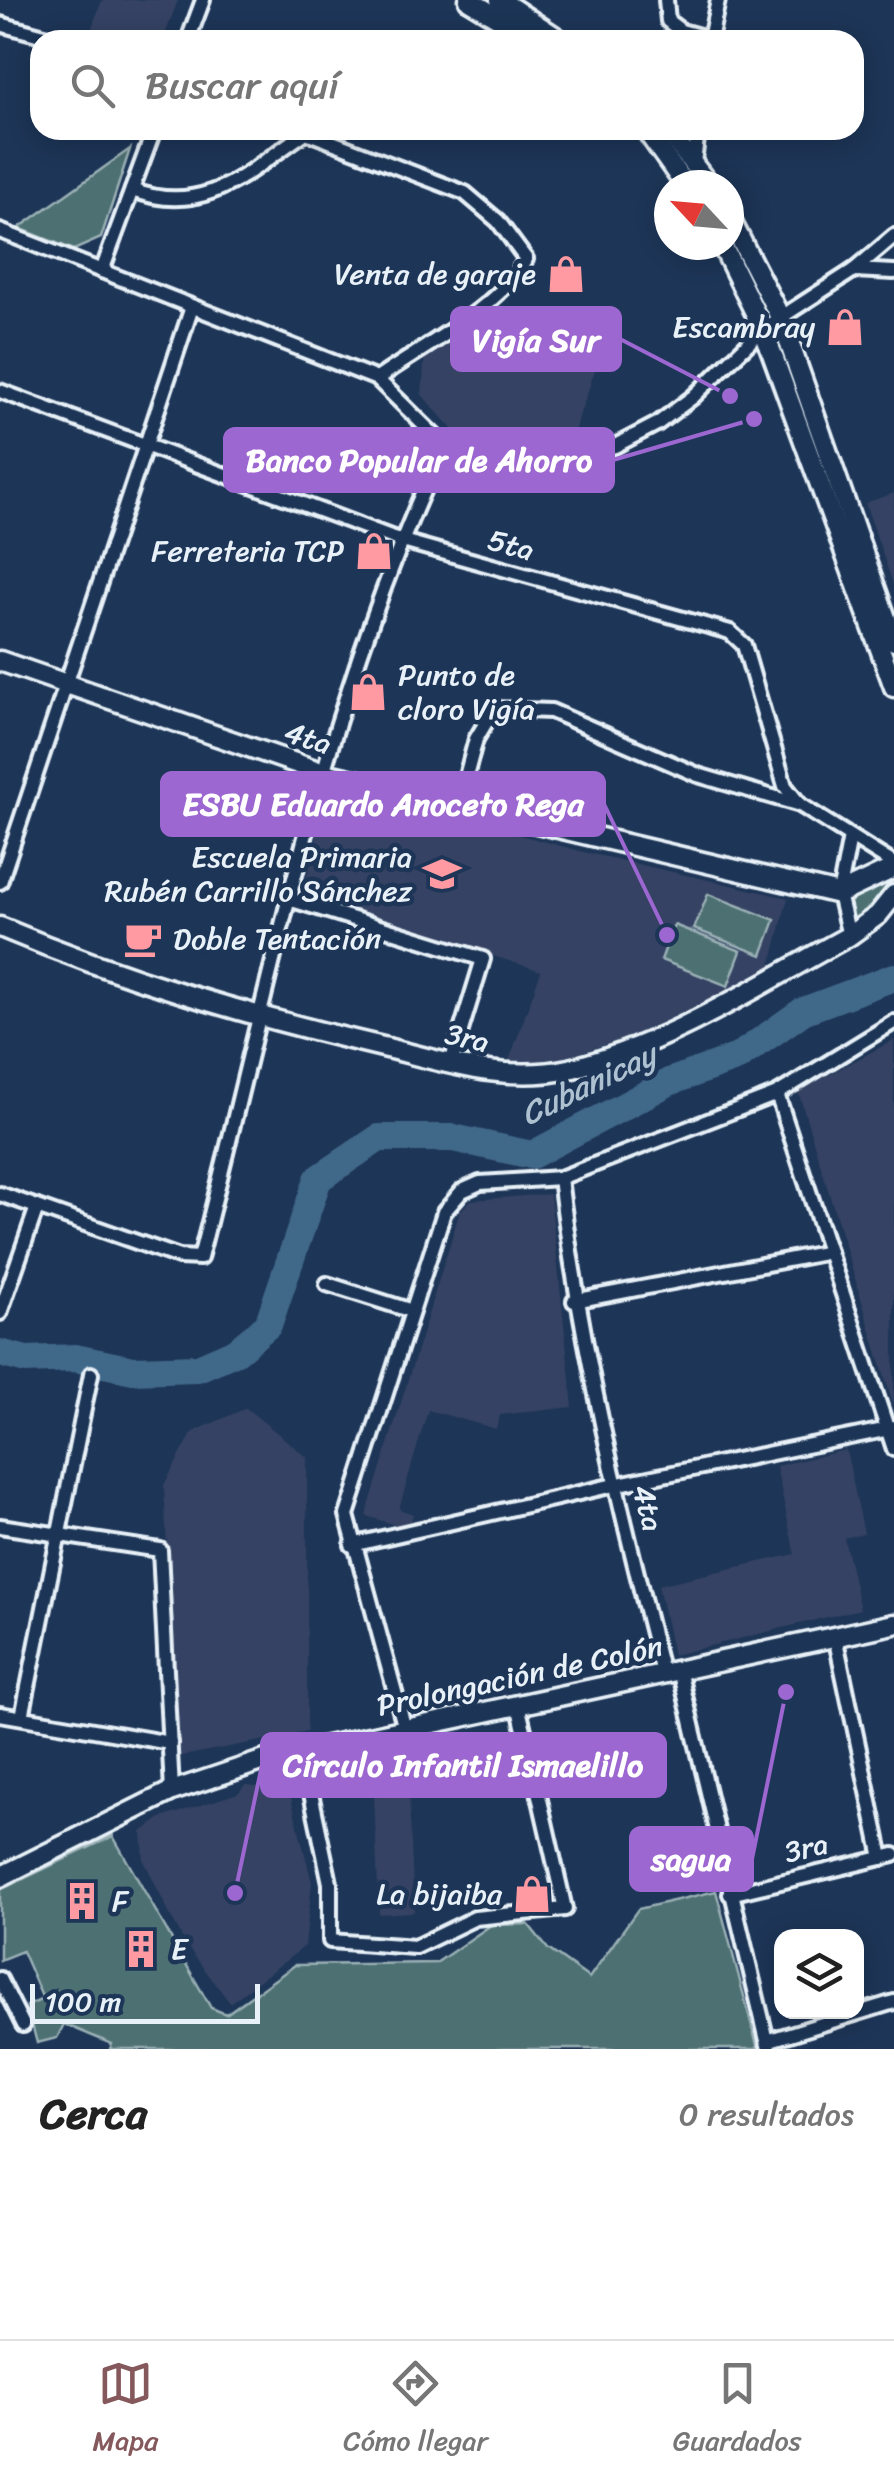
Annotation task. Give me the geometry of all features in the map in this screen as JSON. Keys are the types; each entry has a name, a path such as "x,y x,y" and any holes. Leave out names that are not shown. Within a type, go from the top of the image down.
{"main road":[{"path":"469,0 493,3 542,30"},
{"path":"493,3 523,30"},
{"path":"653,140 674,170"},
{"path":"675,140 699,170"},
{"path":"744,247 780,318 894,641"},
{"path":"730,260 764,329 894,687"},
{"name":"4ta","path":"0,661 324,773 839,894"},
{"path":"839,894 894,866"},
{"name":"3ra","path":"0,927 106,972 262,1019 514,1077 568,1069 626,1051 850,936 878,915 894,895"},
{"name":"Prolongación de Colón","path":"0,1876 172,1790 302,1751 894,1624"}],"street":[{"path":"192,30 202,0"},
{"path":"666,0 668,21 680,30"},
{"path":"712,30 718,0"},
{"path":"0,24 30,32"},
{"path":"102,271 150,140"},
{"path":"132,190 160,201 192,200 217,192 294,140"},
{"path":"327,140 465,193 498,221 526,259 516,278 495,296 377,379"},
{"path":"694,162 697,140"},
{"path":"0,232 377,379 444,445 511,465 569,460 615,446 692,397 764,329 854,270 894,236"},
{"path":"854,270 894,272"},
{"path":"0,882 192,307"},
{"name":"5ta","path":"0,391 399,540 730,632 744,645 785,786 800,805 894,866"},
{"path":"0,1194 179,1257 200,1258 360,647 399,540 444,445"},
{"path":"459,803 476,739 494,709 551,711 698,776 800,805"},
{"path":"850,837 839,894 850,936"},
{"path":"292,900 483,959 451,1063"},
{"path":"405,1729 352,1545 347,1515 444,1212 462,1191 480,1183 560,1178 778,1094 894,1022"},
{"path":"778,1094 891,1429 894,1449"},
{"name":"4ta","path":"560,1178 574,1300 614,1484 671,1672 768,2045"},
{"path":"0,1313 37,1207"},
{"path":"574,1300 830,1252"},
{"path":"327,1284 412,1311"},
{"path":"22,1718 91,1374"},
{"path":"352,1545 614,1484 891,1429"},
{"path":"0,1526 160,1550 172,1790"},
{"path":"836,1636 888,1857"},
{"path":"302,1751 330,1883 330,1941 414,1947 475,1918 566,1909 518,1704"},
{"path":"0,1714 170,1744"},
{"name":"3ra","path":"730,1894 888,1857"},
{"path":"0,1980 23,2024"},
{"path":"768,2045 894,2002"}],"shaded area":[{"path":"102,0 178,0 167,30 91,30"},
{"path":"498,307 594,339 602,350 572,437 522,461 462,440 422,395 425,351"},
{"path":"894,493 894,587 865,503"},
{"path":"330,785 584,852 788,898 769,972 629,1037 535,1067 506,1069 541,971 302,896"},
{"path":"894,1040 894,1407 798,1091"},
{"path":"550,1194 573,1407 500,1415 496,1429 428,1410 399,1509 413,1514 409,1529 366,1516 460,1211 471,1200"},
{"path":"246,1408 307,1457 307,1732 177,1757 164,1485 193,1432"},
{"path":"846,1450 864,1533 844,1538 860,1609 673,1655 658,1585 795,1554 776,1466"},
{"path":"245,1785 289,1789 312,1883 305,1946 230,2003 186,1945 168,1911 144,1861 142,1832 161,1818 238,1793"},
{"path":"409,1795 414,1912 379,1914 374,1796"}],"green space":[{"path":"130,149 101,238 74,250 19,228"},
{"path":"894,878 894,885 873,909 852,921 846,900"},
{"path":"708,894 775,920 762,955 694,929"},
{"path":"674,925 741,951 728,986 661,960"},
{"path":"113,1836 211,2008 226,2014 295,1965 436,1963 491,1925 528,1924 548,1949 589,1978 638,1909 716,1891 758,2049 110,2049 112,2044 64,2024 57,2038 37,2043 27,2006 43,1999 22,1951 0,1960 0,1890"}],"waterway":[{"name":"Cubanicay","path":"0,1353 26,1360 75,1358 133,1370 198,1368 237,1351 268,1325 318,1179 379,1138 453,1138 532,1155 669,1082 738,1057 803,1011 894,977"}],"place":[{"name":"Venta de garaje","path":"566,274"},
{"name":"Escambray","path":"845,327"},
{"name":"Vigía Sur","path":"730,396"},
{"name":"Banco Popular de Ahorro","path":"754,419"},
{"name":"Ferreteria TCP","path":"374,551"},
{"name":"Punto de cloro Vigía","path":"368,692"},
{"name":"Escuela Primaria Rubén Carrillo Sánchez","path":"442,874"},
{"name":"ESBU Eduardo Anoceto Rega","path":"667,935"},
{"name":"Doble Tentación","path":"143,939"},
{"name":"sagua","path":"786,1692"},
{"name":"Círculo Infantil Ismaelillo","path":"235,1893"},
{"name":"La bijaiba","path":"532,1894"},
{"name":"F","path":"82,1901"},
{"name":"E","path":"141,1949"}]}
